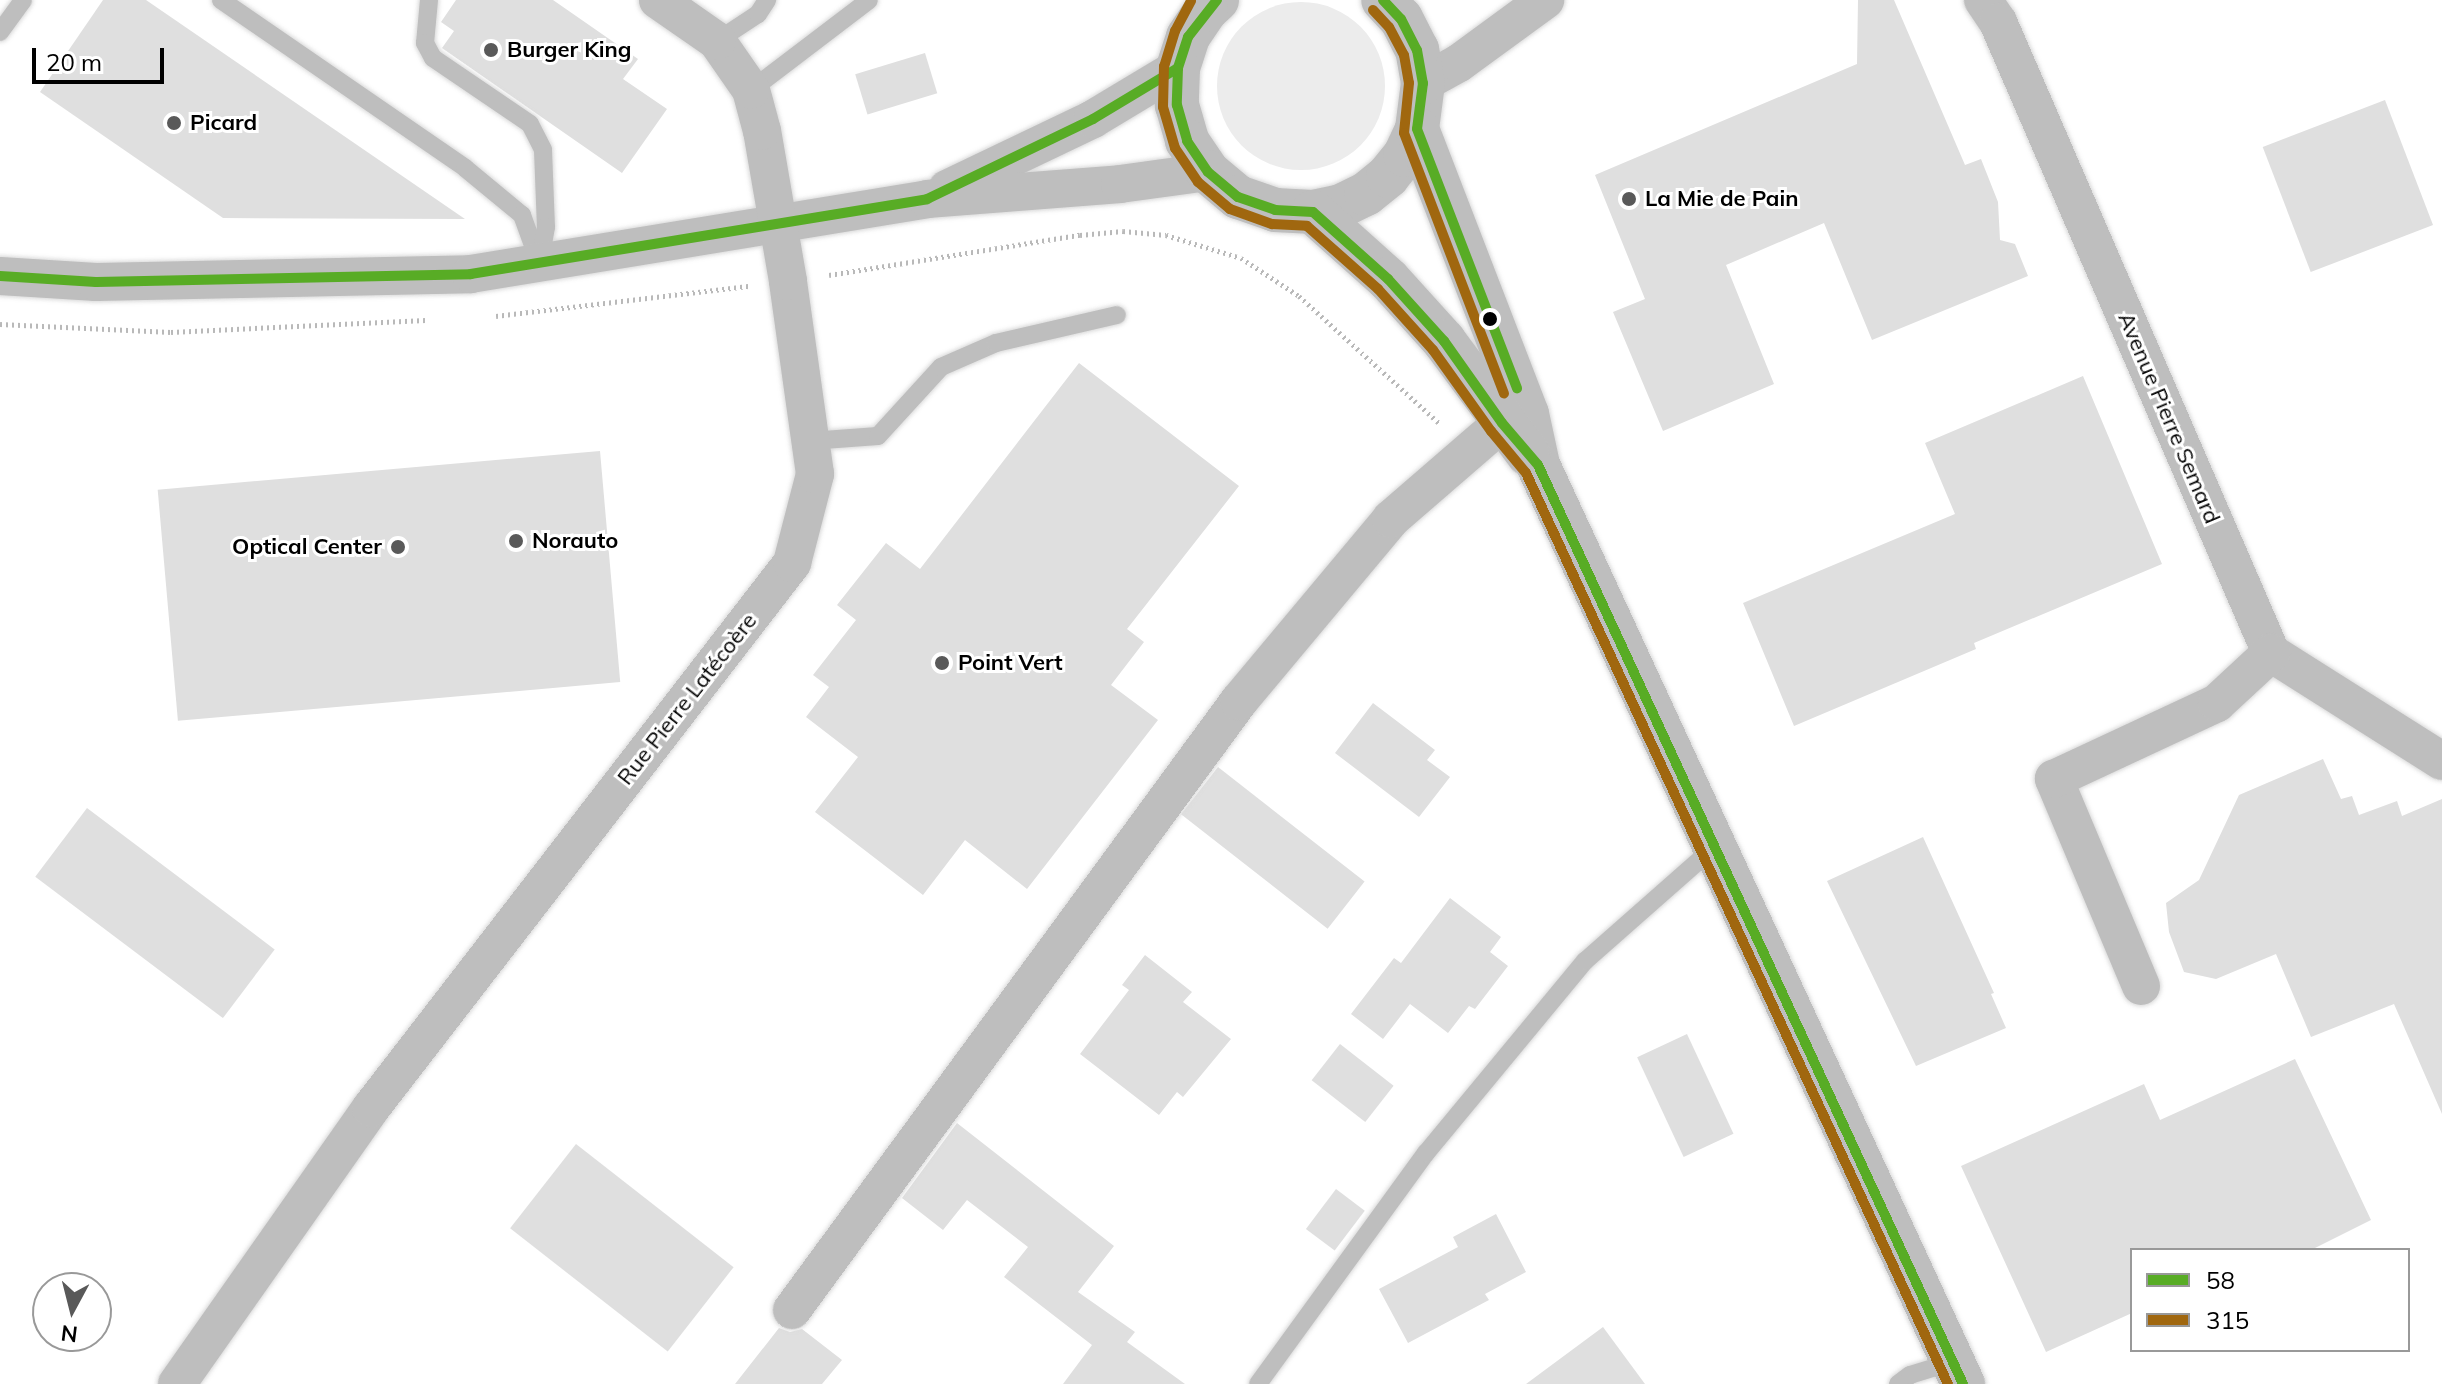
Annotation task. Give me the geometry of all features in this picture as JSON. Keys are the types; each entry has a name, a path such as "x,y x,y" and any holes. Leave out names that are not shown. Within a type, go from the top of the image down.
{"main road":[{"path":"1209,3 1188,37 1178,68 1180,117 1187,141 1208,172 1238,197 1275,210 1313,212 1341,206 1366,194 1388,176 1405,155 1417,129 1423,83 1417,50 1401,19 1383,0"},
{"path":"1417,129 1527,414 1538,465 1957,1373"},
{"path":"1313,212 1388,279 1444,341 1486,437 1538,465"}],"street":[{"path":"658,0 717,41"},
{"path":"1423,83 1459,63 1545,0"},
{"name":"Avenue Pierre Semard","path":"1983,0 1998,22 2271,653"},
{"name":"Rue Pierre Latécoère","path":"177,1384 371,1108 792,563 815,474 788,281 762,131 751,90 717,41"},
{"path":"927,199 1093,119 1178,68"},
{"path":"0,276 96,282 471,274 927,199 1120,184 1208,172"},
{"path":"792,1310 1239,701 1391,519 1486,437"},
{"path":"2141,986 2054,779 2217,703 2271,653 2442,761"}],"lane":[{"path":"0,32 23,0"},
{"path":"221,0 465,168 522,215 539,262"},
{"path":"429,0 425,43 433,58 530,124 543,150 546,227 539,262"},
{"path":"717,41 758,14 767,0"},
{"path":"751,90 869,0"},
{"path":"810,441 878,436 941,367 996,343 1117,315"},
{"path":"1258,1384 1426,1153 1585,961 1713,848"},
{"path":"1898,1384 1910,1375 1957,1373"}],"path":[{"path":"484,317 788,281 1080,235 1123,231 1166,235 1241,258 1299,296 1486,437"},
{"path":"0,324 171,332 436,320"}],"shaded area":[{"path":"1301,2 1333,8 1361,26 1379,54 1385,86 1379,118 1361,146 1333,164 1301,170 1269,164 1241,146 1223,118 1217,86 1223,54 1241,26 1269,8"}],"building":[{"path":"103,0 146,0 465,219 223,218 40,92"},
{"path":"456,0 553,0 638,59 623,79 667,109 622,173 442,48 454,31 441,22"},
{"path":"1858,0 1894,0 1965,165 1981,159 1998,202 2000,240 2015,244 2028,276 1872,340 1824,223 1726,265 1774,384 1663,431 1613,312 1645,299 1595,175 1857,64"},
{"path":"925,53 937,93 867,115 855,74"},
{"path":"2385,100 2433,225 2311,272 2263,147"},
{"path":"1079,363 1239,486 1127,629 1144,642 1111,685 1158,720 1027,889 965,840 923,895 815,812 858,757 806,717 829,687 813,675 856,620 837,605 886,543 920,569"},
{"path":"2083,376 2162,564 1974,643 1976,649 1794,726 1743,603 1955,514 1925,443"},
{"path":"600,451 620,682 178,721 158,490"},
{"path":"1373,703 1435,750 1427,760 1450,777 1419,817 1335,753"},
{"path":"2323,759 2341,799 2352,796 2359,815 2397,801 2402,816 2442,799 2442,1114 2394,1004 2311,1037 2276,954 2216,979 2184,972 2169,932 2166,903 2199,880 2239,795"},
{"path":"1218,767 1365,882 1328,929 1181,814"},
{"path":"87,808 275,949 223,1018 35,877"},
{"path":"1923,837 1994,993 1991,994 2006,1028 1916,1066 1827,881"},
{"path":"1450,898 1501,937 1490,952 1508,966 1475,1009 1469,1006 1448,1033 1410,1004 1383,1039 1351,1014 1394,958 1401,963"},
{"path":"1145,955 1192,992 1183,1002 1231,1039 1183,1097 1177,1092 1159,1115 1080,1054 1129,990 1122,985"},
{"path":"1687,1034 1733,1134 1684,1157 1637,1057"},
{"path":"1340,1044 1394,1086 1365,1122 1312,1080"},
{"path":"2295,1059 2371,1220 2315,1248 2130,1248 2130,1314 2046,1352 1961,1166 2144,1084 2160,1120"},
{"path":"957,1123 1114,1246 1078,1292 1135,1332 1127,1342 1185,1384 1063,1384 1092,1345 1004,1277 1028,1247 967,1200 943,1230 902,1198"},
{"path":"576,1144 734,1267 668,1351 510,1228"},
{"path":"1336,1189 1365,1211 1335,1251 1306,1229"},
{"path":"1496,1214 1526,1272 1485,1294 1489,1300 1408,1343 1379,1289 1458,1247 1453,1237"},
{"path":"1603,1327 1645,1384 1526,1384"},
{"path":"779,1328 790,1332 802,1329 842,1360 822,1384 735,1384"}],"transit line":[{"name":"58","path":"1217,0 1188,37 1178,68 1177,105 1187,141 1208,172 1238,197 1275,210 1313,212 1388,279 1444,341 1502,423 1538,465 1963,1384"},
{"name":"58","path":"1383,0 1401,19 1417,50 1423,83 1417,129 1517,388"},
{"name":"315","path":"1191,1 1175,31 1164,66 1163,107 1175,148 1198,182 1230,209 1272,224 1307,226 1378,289 1433,350 1491,431 1526,473 1948,1384"},
{"name":"315","path":"1373,10 1389,27 1404,55 1409,83 1404,133 1504,393"},
{"name":"58","path":"0,276 96,282 471,274 927,199 1093,119 1178,68"}],"place":[{"name":"Burger King","path":"491,50"},
{"name":"Picard","path":"174,123"},
{"name":"La Mie de Pain","path":"1629,199"},
{"name":"Norauto","path":"516,541"},
{"name":"Optical Center","path":"398,547"},
{"name":"Point Vert","path":"942,663"}]}
